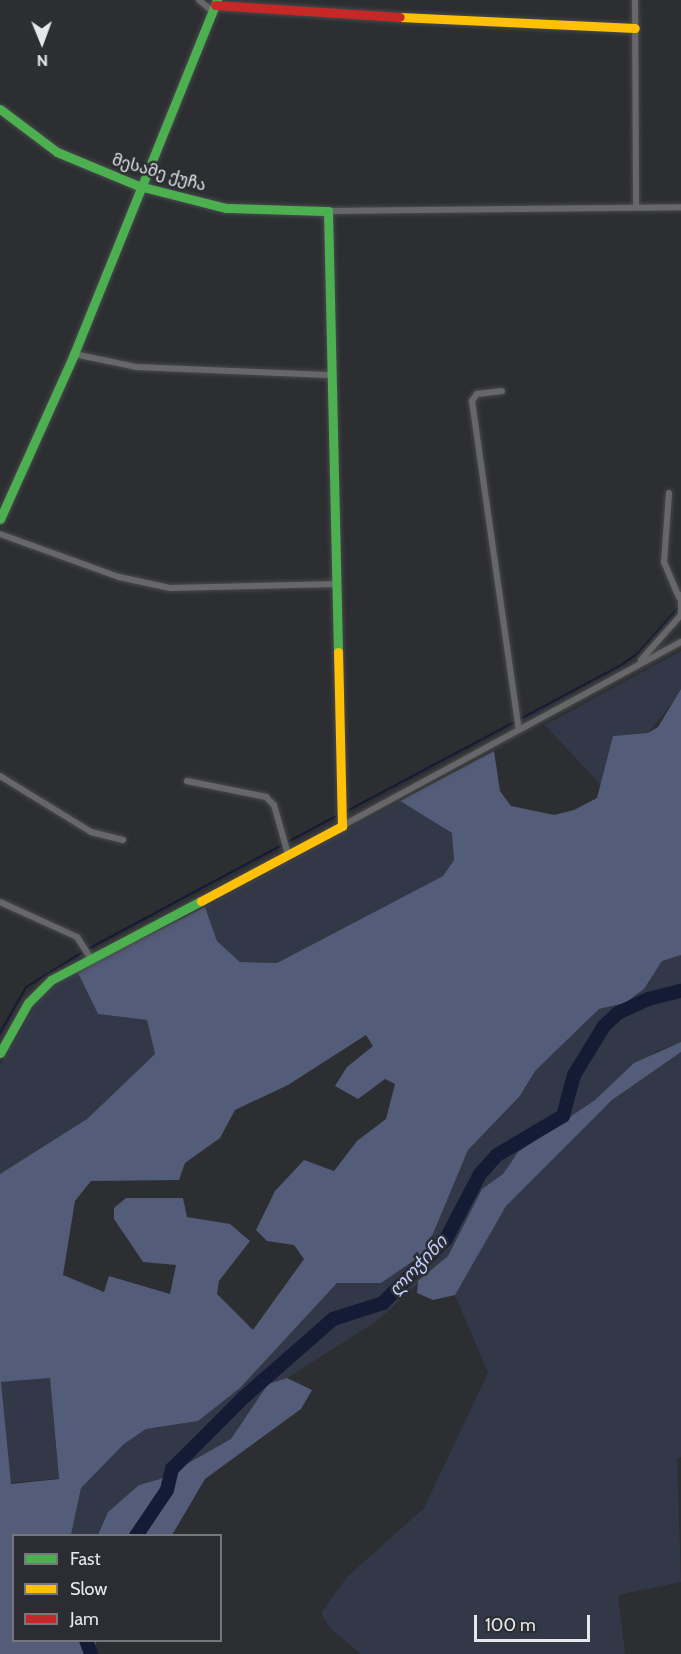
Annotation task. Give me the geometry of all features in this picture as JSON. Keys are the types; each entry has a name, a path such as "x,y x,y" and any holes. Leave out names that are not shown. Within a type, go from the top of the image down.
{"street":[{"path":"199,0 214,5 368,17 508,19 635,28"},
{"path":"635,0 636,207"},
{"path":"0,519 74,354 139,186 214,5"},
{"name":"მესამე ქუჩა","path":"0,109 57,152 139,186 226,208 328,211"},
{"path":"342,826 337,584 328,375 328,211 681,207"},
{"path":"74,354 136,367 328,375"},
{"path":"502,391 477,394 472,401 519,730"},
{"path":"636,665 681,617 680,596 664,562 669,493"},
{"path":"0,534 110,574 170,588 337,584"},
{"path":"0,1053 37,991 90,957 342,826 681,642"},
{"path":"0,776 91,832 123,840"},
{"path":"188,781 266,797 274,805 288,854"},
{"path":"0,902 77,937 90,957"}],"shaded area":[{"path":"681,651 681,689 648,733 613,736 601,785 545,725"},
{"path":"681,689 681,955 662,961 644,989 625,1003 599,1009 535,1071 520,1096 468,1150 425,1253 381,1283 337,1283 240,1388 198,1421 146,1429 124,1444 81,1488 71,1534 12,1534 12,1642 96,1642 94,1654 0,1654 0,1174 87,1119 155,1054 147,1020 98,1014 77,971 205,907 217,941 240,962 277,963 443,876 454,860 452,833 400,801 494,751 500,791 511,806 554,815 574,810 597,798 613,736 648,733 658,727","holes":["366,1035 373,1046 347,1067 335,1086 358,1099 385,1079 395,1084 386,1119 357,1141 334,1171 304,1160 275,1191 256,1230 267,1241 294,1245 304,1259 253,1330 217,1294 219,1281 250,1241 230,1224 187,1217 183,1198 126,1198 114,1208 114,1219 143,1262 176,1265 170,1294 109,1276 104,1292 63,1275 75,1201 91,1181 179,1180 185,1163 220,1138 235,1110 288,1085","50,1378 59,1479 11,1484 1,1382"]},
{"path":"400,801 452,833 454,860 443,876 277,963 240,962 217,941 205,907"},
{"path":"681,955 681,1042 657,1051 595,1100 518,1152 503,1174 482,1189 448,1256 377,1321 287,1378 268,1384 231,1439 160,1479 139,1485 108,1512 98,1534 71,1534 81,1488 124,1444 146,1429 198,1421 240,1388 337,1283 381,1283 425,1253 468,1150 520,1097 535,1071 599,1009 625,1003 644,989 662,961"},
{"path":"77,971 98,1014 147,1020 155,1054 87,1119 0,1174 0,1066 41,996"},
{"path":"681,1042 681,1052 612,1100 506,1206 455,1295 433,1300 417,1293 418,1281 448,1256 482,1189 503,1174 518,1152 595,1100 634,1063"},
{"path":"681,1052 681,1457 677,1458 681,1582 618,1595 625,1654 361,1654 330,1628 321,1613 347,1577 424,1508 488,1373 455,1295 473,1257 506,1206 533,1176 612,1100"},
{"path":"50,1378 59,1479 10,1483 1,1382"},
{"path":"287,1378 312,1390 301,1409 205,1479 173,1534 98,1534 108,1512 139,1485 160,1479 231,1439 268,1384"}],"waterway":[{"path":"345,812 618,667 637,654 679,607"},
{"path":"88,949 340,814"},
{"path":"0,1033 26,987 83,952"},
{"name":"ლოჭინი","path":"137,1534 167,1490 172,1469 244,1397 333,1319 383,1303 446,1239 480,1174 497,1155 563,1116 574,1075 604,1026 618,1013 648,999 681,991"},
{"name":"ლოჭინი","path":"87,1642 91,1654"}],"traffic: fast":[{"path":"0,519 74,354 217,0"},
{"path":"0,109 57,152 139,186 226,208 328,211 338,652"},
{"path":"0,1053 28,1003 51,980 201,901"}],"traffic: slow":[{"path":"400,17 635,28"},
{"path":"201,901 342,826 338,652"}],"traffic: jam":[{"path":"215,5 400,17"}]}
